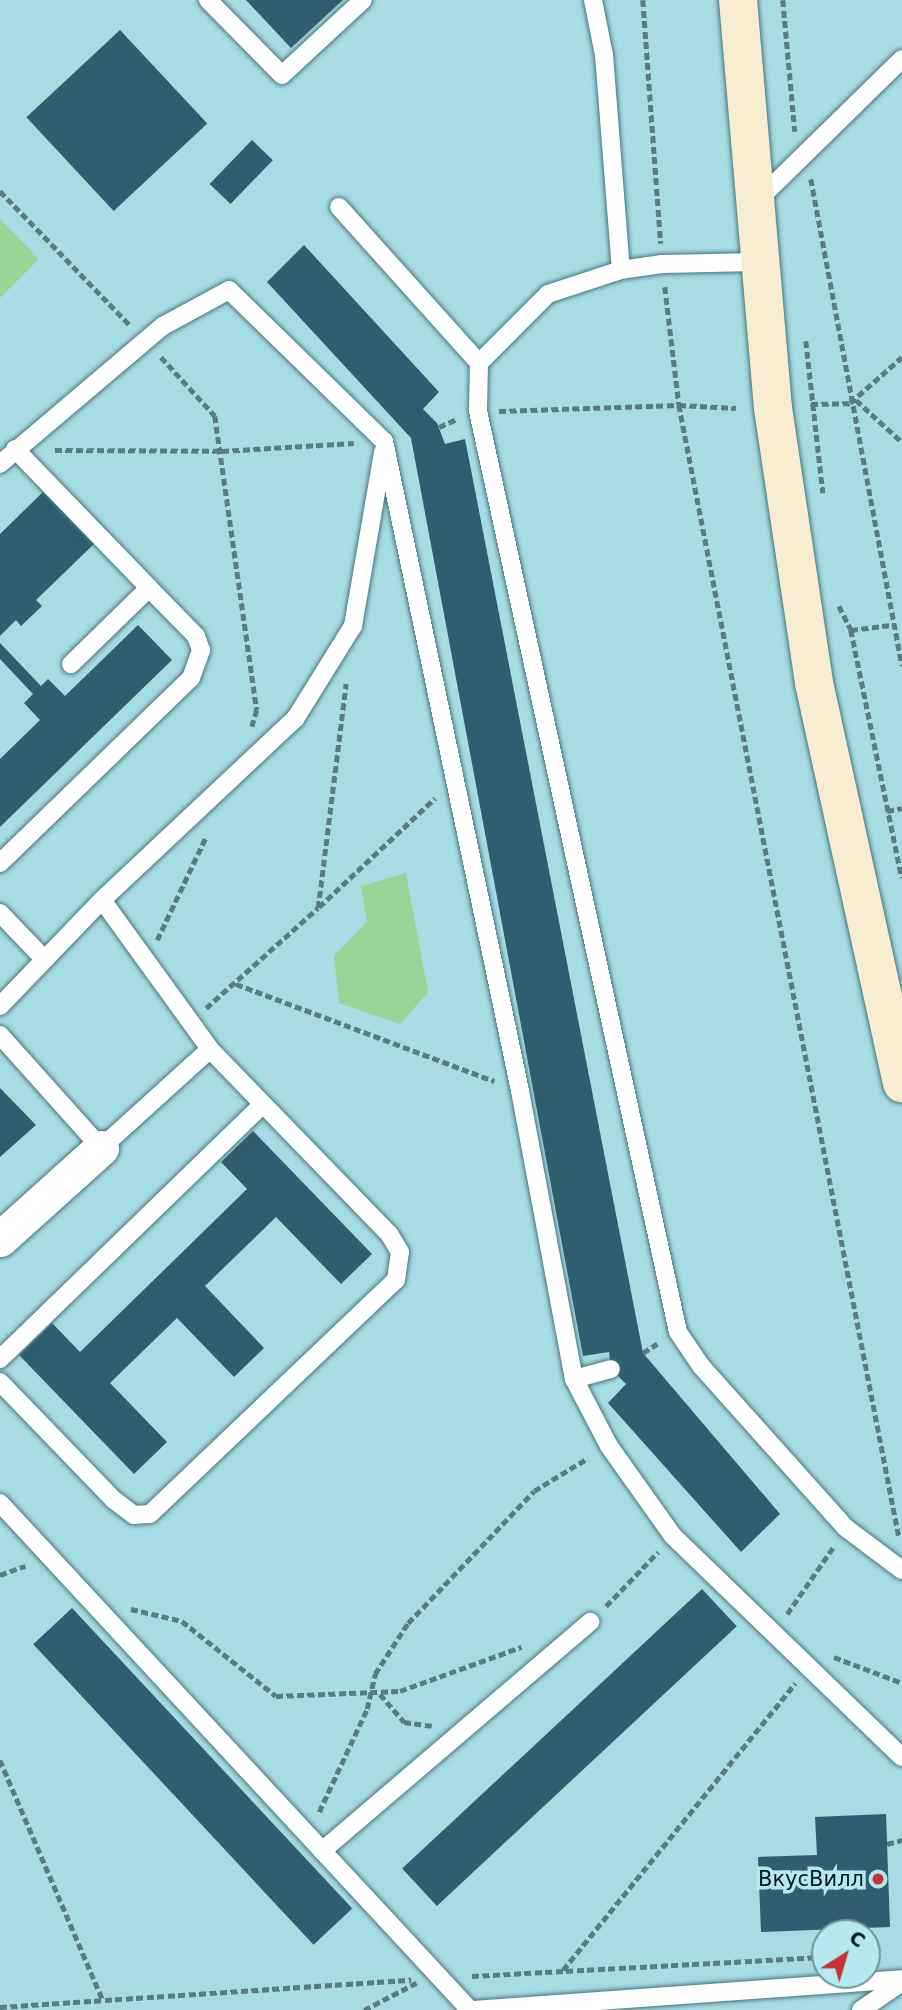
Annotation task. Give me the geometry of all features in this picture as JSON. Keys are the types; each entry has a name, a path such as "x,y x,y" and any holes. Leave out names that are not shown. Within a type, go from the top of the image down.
{"main road":[{"path":"738,0 752,206 773,408 814,683 902,1083"}],"street":[{"path":"0,1239 101,1148"}],"lane":[{"path":"208,0 282,75 363,0"},
{"path":"593,0 604,55 621,270"},
{"path":"752,206 902,60"},
{"path":"339,207 479,363 478,411 678,1332 701,1366 846,1528 902,1570"},
{"path":"479,363 548,294 621,270 662,264 758,262"},
{"path":"0,464 163,326 229,290 384,441 520,1091 574,1379 609,1446 673,1536 807,1669 902,1757"},
{"path":"0,1006 43,958 102,900 295,719 354,626 384,441"},
{"path":"0,863 197,671 201,650 196,636 15,449"},
{"path":"71,664 149,588"},
{"path":"0,1382 114,1500 134,1515 150,1514 396,1280 400,1252 389,1234 210,1049 187,1022 148,959 102,900"},
{"path":"0,914 43,958"},
{"path":"0,1035 101,1148 210,1049"},
{"path":"0,1359 263,1104"},
{"path":"574,1379 611,1369"},
{"path":"0,1503 472,2010 902,1980"},
{"path":"322,1851 590,1622"},
{"path":"861,2010 902,1980"}],"path":[{"path":"643,0 662,264 679,405 899,1542"},
{"path":"783,0 791,120 803,156 891,625 902,666"},
{"path":"0,191 146,341"},
{"path":"806,341 811,404 824,498"},
{"path":"811,404 850,404 902,356"},
{"path":"856,400 902,442"},
{"path":"439,427 478,411 679,405 736,408"},
{"path":"15,449 222,451 384,441"},
{"path":"836,591 851,630 902,878"},
{"path":"851,630 891,625"},
{"path":"318,908 347,680"},
{"path":"187,1022 236,984 454,779"},
{"path":"887,811 902,808"},
{"path":"236,984 520,1091"},
{"path":"308,1835 370,1694 376,1674 408,1623 534,1491 609,1446"},
{"path":"773,1634 846,1528"},
{"path":"590,1622 673,1536"},
{"path":"89,1600 182,1621 276,1696 400,1691 527,1645"},
{"path":"562,1971 807,1669"},
{"path":"379,1693 404,1722 462,1731"},
{"path":"0,1760 103,2000"},
{"path":"887,1844 902,1840"},
{"path":"364,2010 423,1980"}],"green space":[{"path":"0,219 39,259 0,298"},
{"path":"406,873 428,992 400,1024 339,1003 334,956 367,922 361,886"}],"building":[{"path":"246,0 343,0 291,48"},
{"path":"120,30 207,124 114,211 26,117"},
{"path":"252,140 273,160 230,204 210,184"},
{"path":"304,245 439,392 423,409 437,423 445,444 465,439 643,1353 780,1514 741,1552 608,1403 626,1384 611,1369 609,1352 583,1356 411,438 267,282"},
{"path":"43,492 94,544 36,600 42,606 21,626 16,620 0,636 0,534"},
{"path":"138,625 172,660 0,827 0,759 40,720 24,703 33,694 0,659 0,643 41,686 48,679 65,696"},
{"path":"0,1088 36,1125 0,1157"},
{"path":"253,1131 372,1254 341,1284 276,1217 205,1286 264,1348 234,1377 177,1318 110,1383 167,1442 134,1474 19,1355 52,1323 80,1352 247,1189 221,1162"},
{"path":"702,1589 737,1626 437,1906 402,1869"},
{"path":"72,1608 352,1909 314,1945 33,1644"},
{"path":"886,1814 890,1927 881,1927 881,1919 811,1919 811,1930 761,1932 758,1857 817,1855 815,1817"}],"place":[{"name":"ВкусВилл","path":"878,1879"}]}
